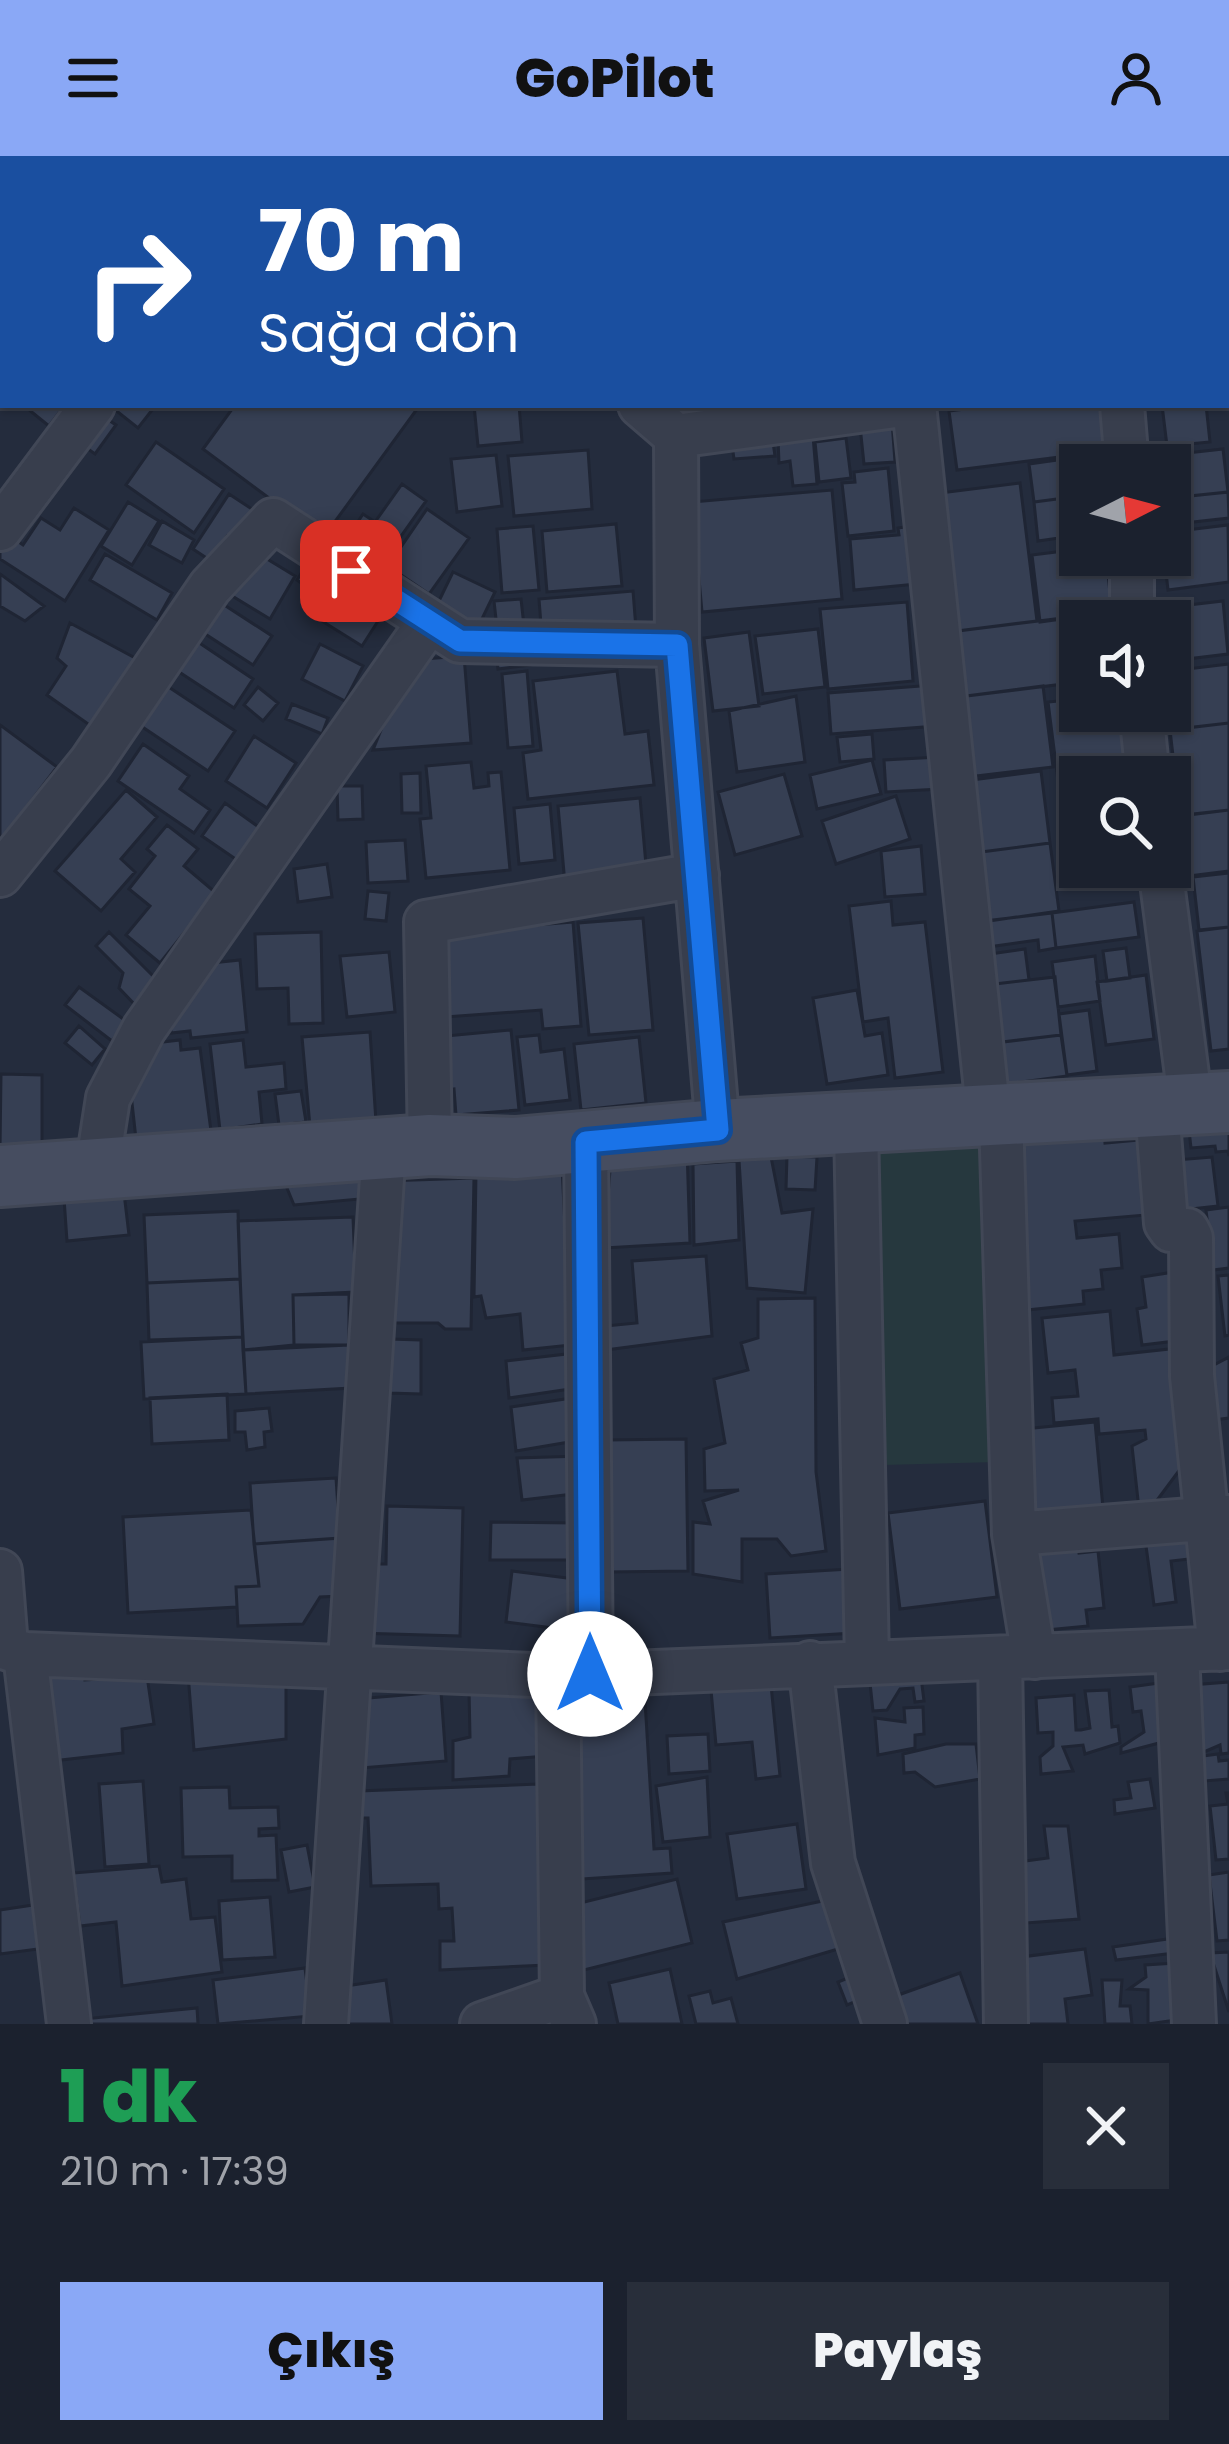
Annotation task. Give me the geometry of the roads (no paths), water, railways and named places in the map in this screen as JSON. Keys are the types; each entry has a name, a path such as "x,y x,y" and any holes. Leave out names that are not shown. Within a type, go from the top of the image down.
{"street":[{"path":"0,529 91,408"},
{"path":"643,408 676,436 880,408"},
{"path":"914,408 995,1118 1017,1658 1006,2024"},
{"path":"1122,408 1125,444"},
{"path":"676,436 677,645 718,1130"},
{"path":"0,874 91,762 210,587 273,520 460,641 677,645"},
{"path":"97,1169 108,1098 144,1029 429,622"},
{"path":"326,2024 346,1666 407,1147 426,922 697,874"},
{"path":"10,1648 574,1675 1224,1648 1218,1517 1192,1376 1191,1238 1187,1230 1172,1230 1166,1222 1193,1106 1163,888"},
{"path":"0,1176 407,1147 586,1142 718,1130 1193,1106"},
{"path":"856,1126 867,1662"},
{"path":"482,2024 568,2010 586,1142"},
{"path":"1014,1534 1218,1517"},
{"path":"0,1571 69,2024"},
{"path":"1177,1652 1194,2024"},
{"path":"810,1663 833,1863 885,2024"}]}
